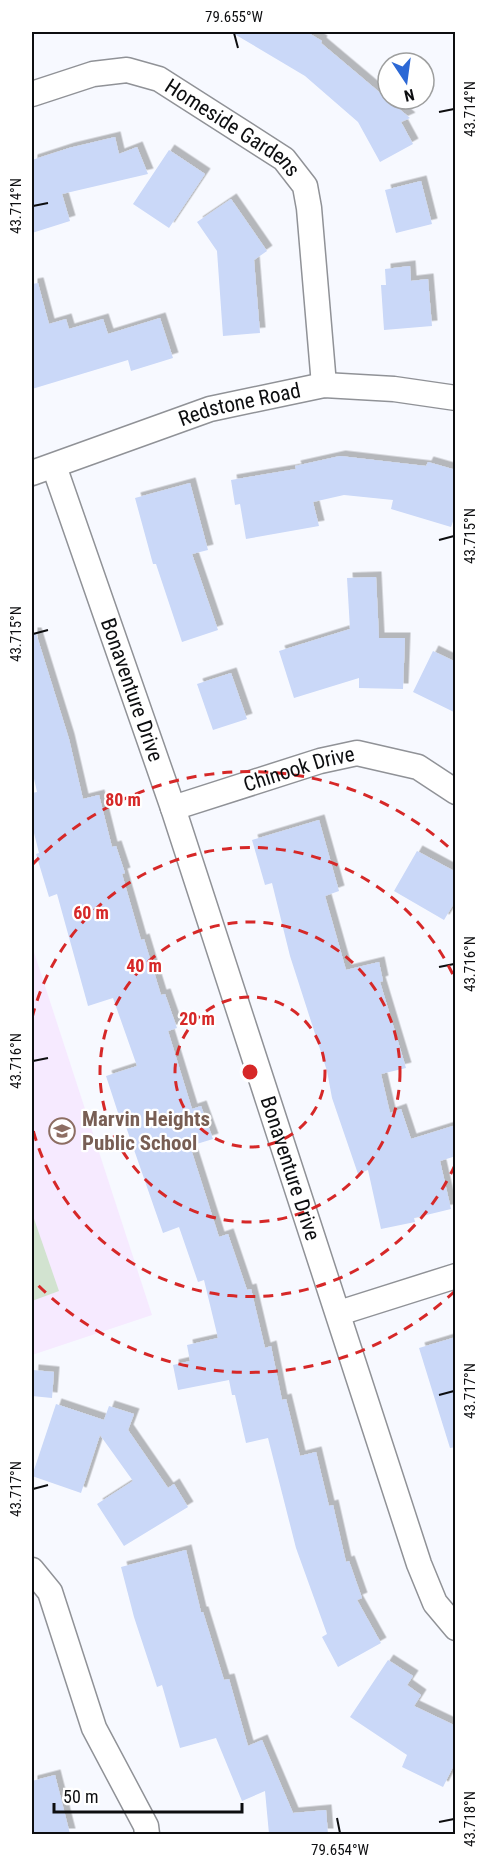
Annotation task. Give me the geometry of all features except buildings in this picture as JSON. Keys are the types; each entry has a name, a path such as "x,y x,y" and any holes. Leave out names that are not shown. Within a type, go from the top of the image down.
{"street":[{"name":"Homeside Gardens","path":"32,94 93,74 127,70 159,79 284,159 305,186 309,208 324,385"},
{"name":"Redstone Road","path":"43,469 210,409 324,385 394,389 456,398"},
{"name":"Bonaventure Drive","path":"43,469 173,808 419,1564 435,1603 456,1628"},
{"name":"Chinook Drive","path":"173,808 320,761 357,753 417,767 456,792"},
{"path":"339,1313 456,1276"},
{"path":"32,1570 50,1592 94,1728 146,1826 147,1834"}],"shaded area":[{"name":"Marvin Heights Public School","path":"32,946 152,1315 32,1355"}],"green space":[{"path":"32,1213 59,1291 32,1301"}],"place":[{"name":"Marvin Heights Public School","path":"62,1131"}]}
